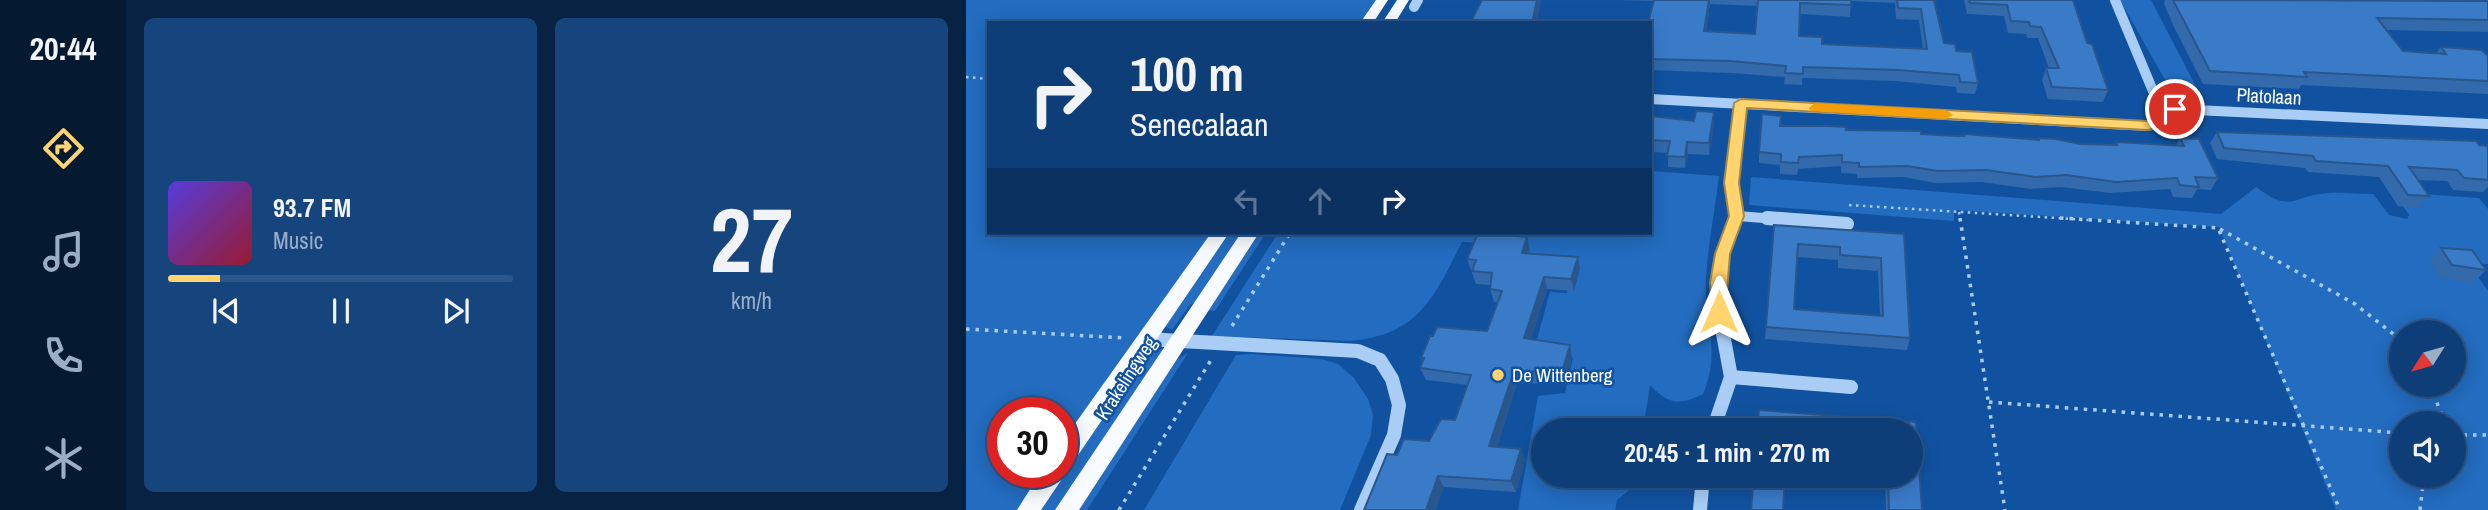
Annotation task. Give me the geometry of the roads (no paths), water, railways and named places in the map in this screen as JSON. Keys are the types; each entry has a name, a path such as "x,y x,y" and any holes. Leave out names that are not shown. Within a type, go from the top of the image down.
{"main road":[{"path":"1367,21 1382,0"},
{"path":"1390,21 1412,2"},
{"name":"Krakelingweg","path":"1078,437 1219,235"},
{"name":"Krakelingweg","path":"1066,510 1249,235"},
{"path":"1028,510 1043,488"}],"street":[{"path":"1652,99 2148,126 2161,122 2175,109 2153,91 2115,0"},
{"path":"1717,418 1731,377 1719,312 1718,283 1723,254 1737,216 1732,183 1741,103"},
{"name":"Platolaan","path":"2175,109 2488,124"},
{"path":"1737,216 1847,224"},
{"name":"Krakelingweg","path":"1146,339 1358,351 1380,360 1392,379 1399,405 1394,435 1361,510"},
{"path":"1731,377 1852,387"},
{"path":"1700,510 1702,488"}],"place":[{"name":"De Wittenberg","path":"1498,375"}]}
